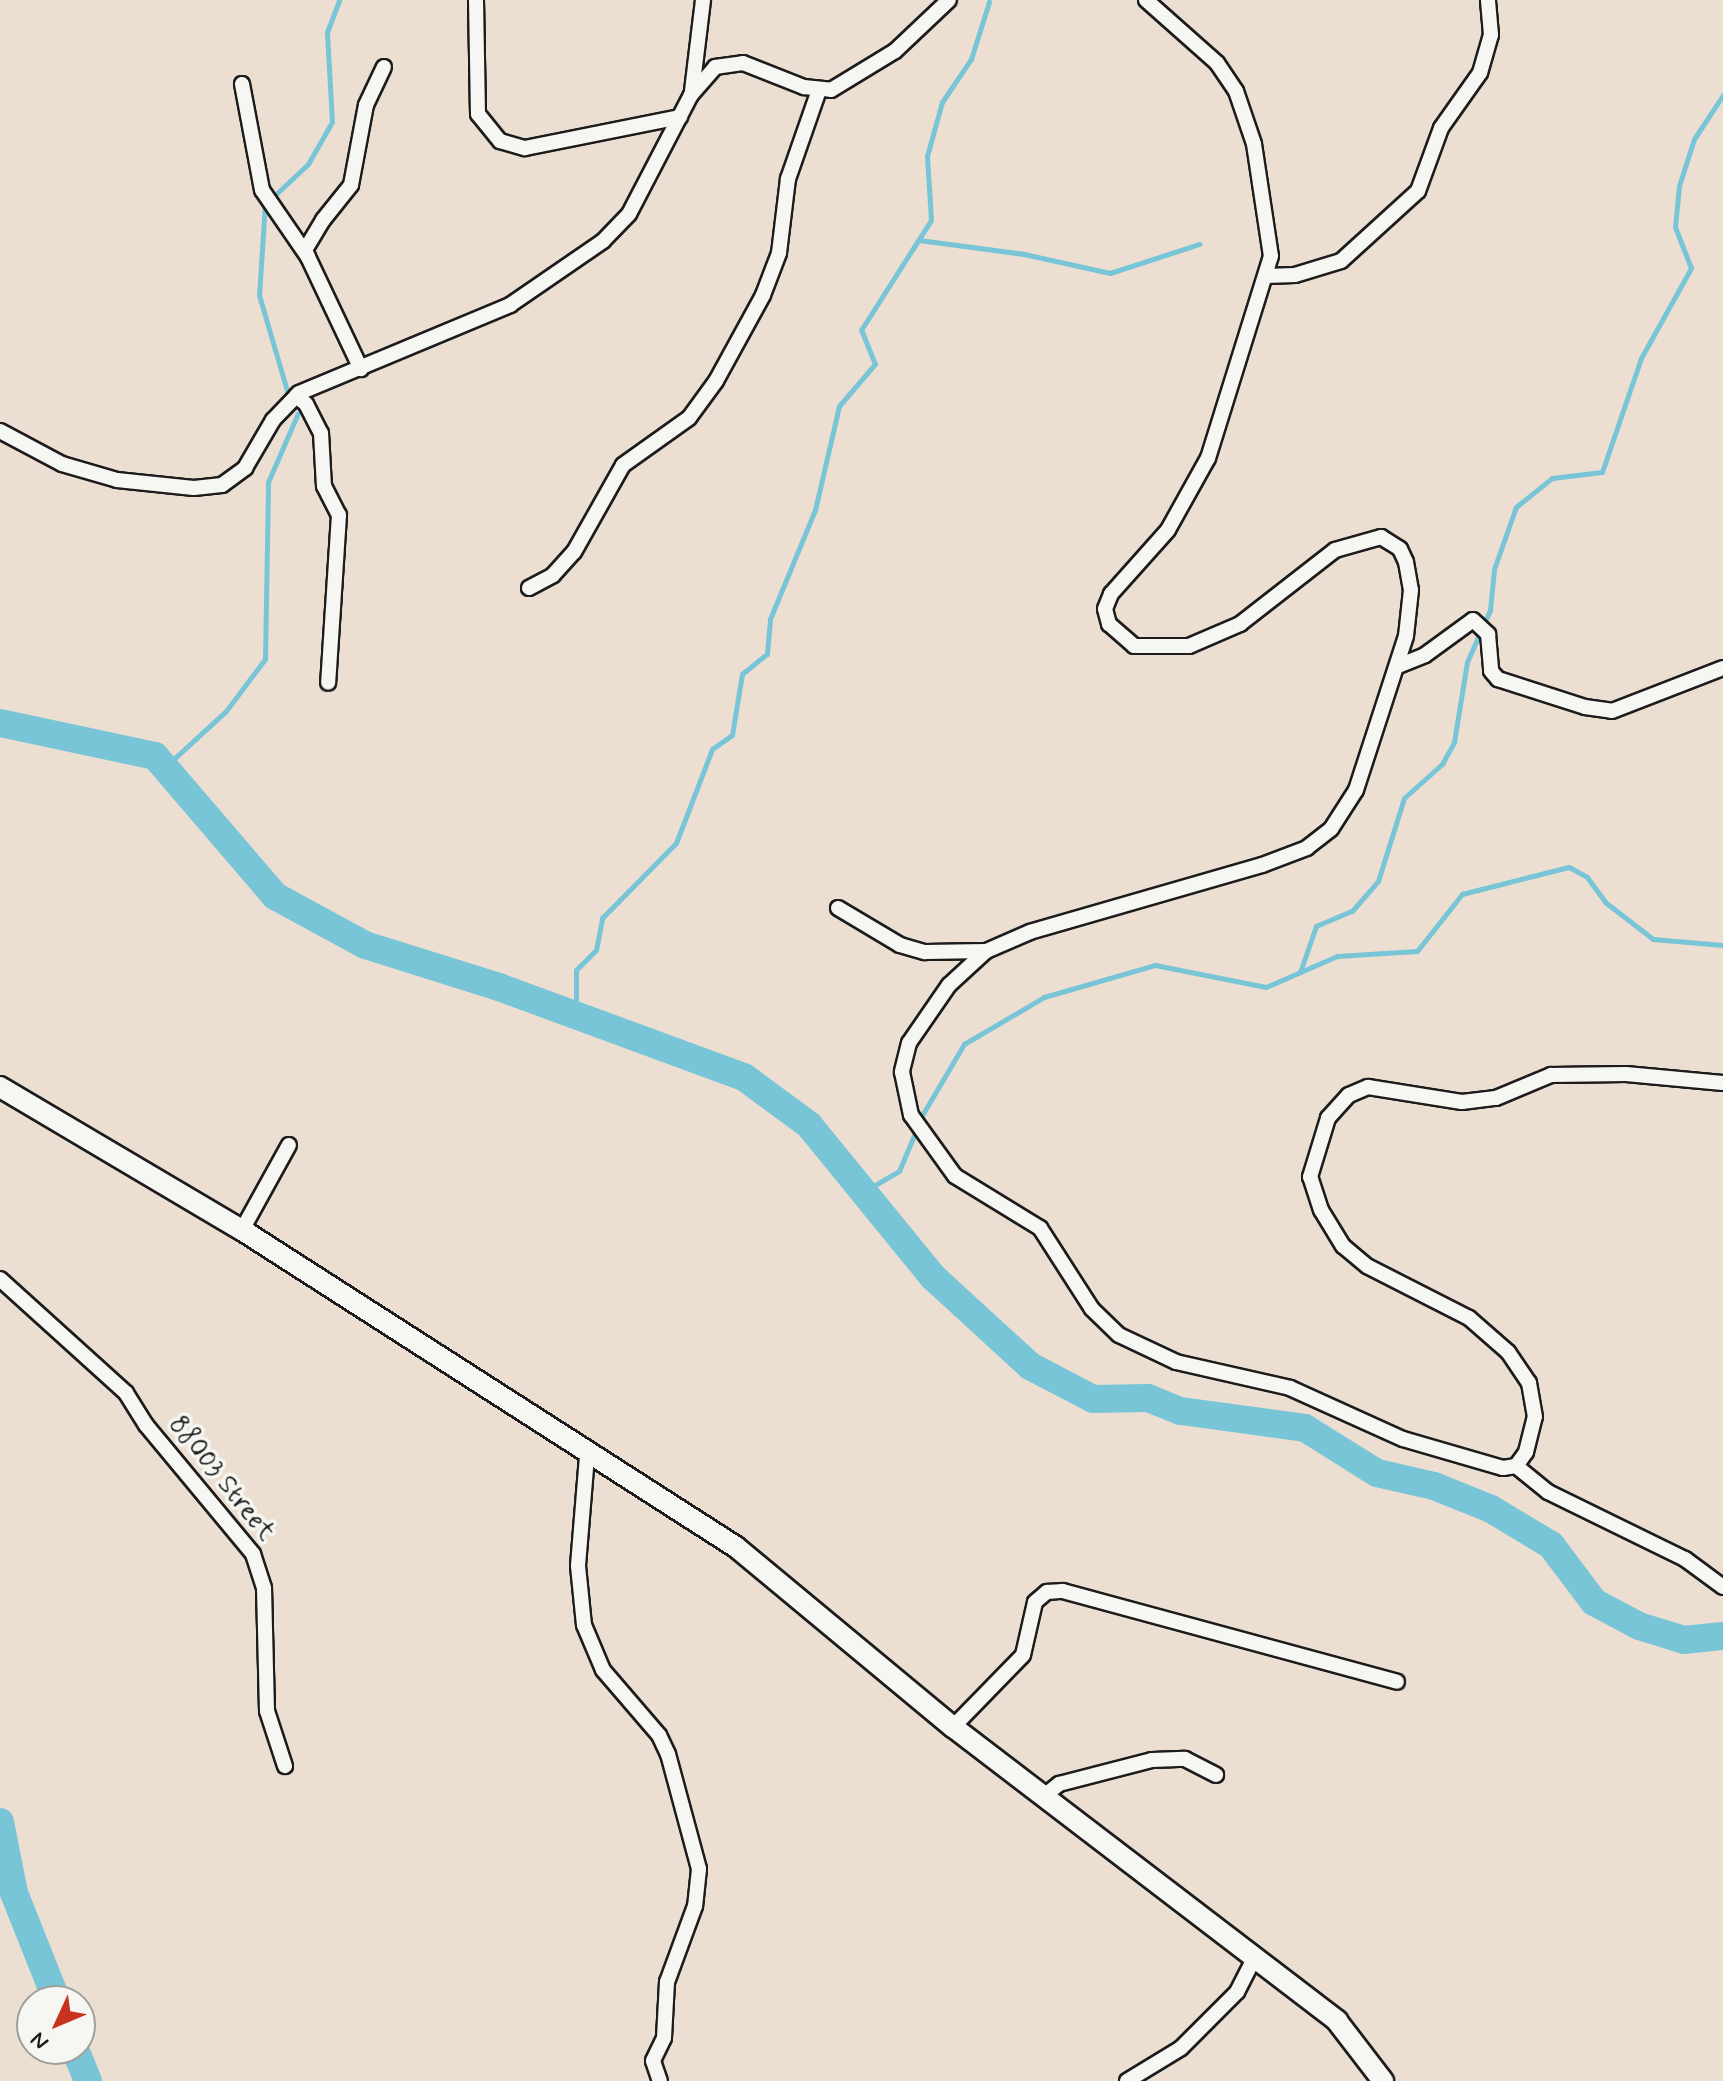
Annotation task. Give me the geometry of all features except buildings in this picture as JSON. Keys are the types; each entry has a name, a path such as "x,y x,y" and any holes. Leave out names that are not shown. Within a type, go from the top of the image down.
{"street":[{"path":"476,0 478,114 500,141 525,148 680,117"},
{"path":"691,95 703,0"},
{"path":"0,431 62,464 117,480 208,488 245,468 273,420 296,396 510,305 603,241 629,214 691,95 707,74 727,62 765,69 819,90 840,86 895,51 949,0"},
{"path":"1266,276 1295,275 1341,261 1418,191 1441,128 1480,73 1491,35 1488,0"},
{"path":"1149,1 1217,63 1236,91 1254,144 1271,256 1196,483 1168,530 1111,594 1105,609 1109,624 1134,646 1189,646 1240,624 1335,550 1381,537 1400,549 1409,573 1408,624 1398,666 1352,798 1318,841 1262,865 1030,932 986,951 949,985 909,1043 902,1062 905,1102 955,1176 1040,1228 1102,1321 1119,1335 1176,1362 1271,1381 1403,1439 1503,1468 1516,1466 1526,1452 1535,1417 1522,1369 1469,1318 1367,1266 1343,1246 1321,1210 1310,1177 1328,1118 1349,1095 1368,1087 1462,1102 1496,1098 1551,1075 1626,1074 1723,1083"},
{"path":"361,369 305,250 323,220 351,185 366,105 384,67"},
{"path":"242,84 262,190 308,257"},
{"path":"529,588 553,575 574,552 623,465 689,418 716,381 763,295 779,253 788,179 819,90"},
{"path":"296,396 321,433 324,486 339,515 328,683"},
{"path":"1398,666 1425,655 1473,620 1488,634 1491,671 1498,679 1585,707 1612,711 1723,668"},
{"path":"838,908 900,945 925,952 986,951"},
{"path":"0,1087 242,1230 587,1456 736,1547 953,1727 1337,2021 1383,2081"},
{"path":"242,1230 289,1145"},
{"name":"88003 Street","path":"0,1279 126,1393 146,1425 253,1554 264,1588 267,1711 285,1766"},
{"path":"587,1456 578,1566 584,1625 614,1686 659,1735 699,1869 695,1906 667,1982 664,2038 653,2061 660,2081"},
{"path":"1516,1466 1548,1492 1685,1559 1723,1587"},
{"path":"953,1727 1016,1666 1031,1633 1035,1602 1047,1592 1063,1591 1397,1682"},
{"path":"1043,1797 1059,1784 1152,1760 1185,1759 1216,1775"},
{"path":"1127,2081 1181,2048 1237,1992 1254,1959"}],"waterway":[{"path":"274,196 308,164 332,122 327,32 339,0"},
{"path":"576,1015 576,970 596,950 602,918 676,843 712,749 732,735 742,674 767,654 770,619 815,510 839,406 875,364 861,330 931,220 927,156 942,102 971,59 989,2"},
{"path":"1300,972 1316,926 1352,911 1378,881 1404,798 1442,764 1454,742 1467,662 1490,610 1494,569 1516,507 1552,478 1602,472 1641,358 1691,268 1675,227 1679,186 1694,139 1723,95"},
{"path":"265,203 259,295 288,394"},
{"path":"919,240 1024,254 1110,273 1199,244"},
{"path":"165,767 226,711 265,659 268,482 298,413"},
{"path":"0,723 155,756 275,896 365,945 499,987 744,1077 809,1125 933,1277 1030,1366 1093,1399 1148,1398 1181,1411 1305,1428 1377,1473 1434,1486 1491,1509 1551,1545 1594,1602 1639,1626 1684,1640 1723,1636"},
{"path":"921,1117 964,1044 1044,997 1155,965 1266,987 1337,956 1417,951 1462,894 1569,867 1587,877 1605,902 1653,939 1723,945"},
{"path":"863,1192 899,1171 915,1133"},
{"path":"0,1822 14,1893 51,1985"},
{"path":"82,2065 88,2081"}]}
